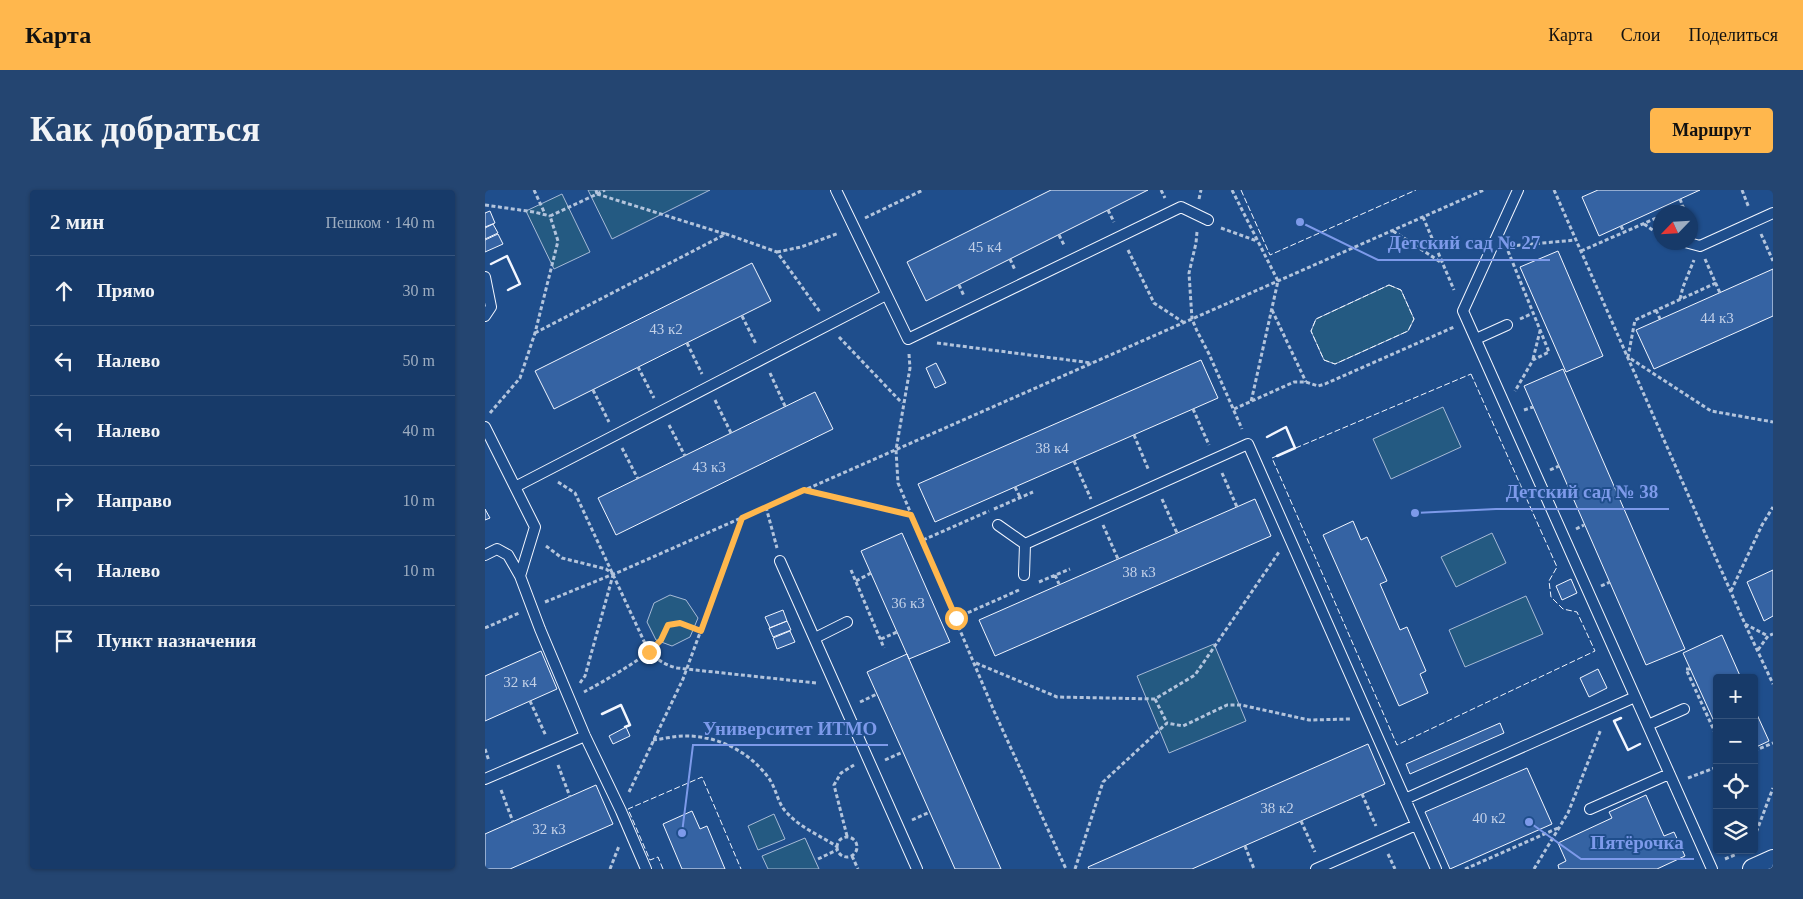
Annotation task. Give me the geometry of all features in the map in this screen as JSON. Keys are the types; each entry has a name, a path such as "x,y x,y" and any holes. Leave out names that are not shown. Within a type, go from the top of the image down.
{"street":[{"path":"1753,869 1773,860"}],"lane":[{"path":"836,190 908,339 1181,207 1207,220"},
{"path":"1518,190 1463,311 1712,869"},
{"path":"1700,246 1773,214"},
{"path":"485,277 491,307 485,316"},
{"path":"515,487 886,296"},
{"path":"1476,339 1507,325"},
{"path":"485,427 535,527 520,576"},
{"path":"1025,544 1248,444 1436,869"},
{"path":"998,525 1025,544"},
{"path":"1024,575 1025,544"},
{"path":"485,555 497,549 508,555 520,576 569,699 621,810 646,869"},
{"path":"781,560 917,869"},
{"path":"815,638 847,622"},
{"path":"1405,799 1635,697"},
{"path":"1648,725 1684,709"},
{"path":"490,776 585,736"},
{"path":"1591,809 1672,778"},
{"path":"1319,868 1416,824"}],"path":[{"path":"534,190 545,215"},
{"path":"485,205 551,216 596,192 605,190"},
{"path":"596,192 777,252 821,240 853,226 923,190"},
{"path":"1232,190 1278,281 1251,402"},
{"path":"485,628 742,518 1484,190"},
{"path":"1554,190 1773,684"},
{"path":"1680,199 1683,205"},
{"path":"1197,215 1196,243 1189,273 1192,319 1234,409 1248,444"},
{"path":"485,419 520,378 535,333 558,241 551,216"},
{"path":"1423,217 1463,311"},
{"path":"1581,251 1653,219"},
{"path":"1207,220 1223,230 1258,241"},
{"path":"1755,221 1773,261"},
{"path":"1643,223 1653,230"},
{"path":"1621,226 1624,232"},
{"path":"1392,231 1443,264"},
{"path":"535,333 726,234"},
{"path":"1121,236 1154,303 1184,323"},
{"path":"1533,360 1549,352 1506,245 1576,240"},
{"path":"1700,246 1720,293"},
{"path":"1680,299 1700,246"},
{"path":"777,252 829,325 903,404"},
{"path":"1628,357 1635,320 1716,283"},
{"path":"1522,288 1528,286"},
{"path":"1272,309 1306,382"},
{"path":"1656,310 1660,320"},
{"path":"1234,409 1294,382 1306,382 1318,386 1325,384 1468,321"},
{"path":"1513,394 1533,360 1540,330"},
{"path":"1066,869 994,711 898,483 896,450 910,368 908,339 1093,363"},
{"path":"1547,347 1553,344"},
{"path":"1628,357 1711,411 1773,422"},
{"path":"545,472 575,493 649,652 666,665 837,686"},
{"path":"1015,487 1021,498"},
{"path":"804,490 911,515"},
{"path":"923,540 1033,492"},
{"path":"766,507 781,560"},
{"path":"1731,592 1762,525 1773,507"},
{"path":"621,810 687,669 742,518"},
{"path":"533,536 561,558 606,569 613,574"},
{"path":"975,663 1057,697 1155,699 1195,675 1289,537"},
{"path":"1038,582 1069,569"},
{"path":"851,570 884,648"},
{"path":"856,581 871,573"},
{"path":"588,667 613,574"},
{"path":"1055,575 1059,584"},
{"path":"956,618 1020,590"},
{"path":"569,699 598,684 649,652 661,640 668,625 680,623 701,631"},
{"path":"1745,624 1768,636"},
{"path":"881,640 897,632"},
{"path":"1758,650 1768,636 1773,634"},
{"path":"1690,669 1686,669 1713,725"},
{"path":"1155,699 1167,724"},
{"path":"530,701 570,796"},
{"path":"1075,869 1103,782 1167,724 1183,726 1227,705 1241,705 1309,720 1369,718"},
{"path":"1534,869 1568,813 1603,725 1604,711"},
{"path":"653,740 694,736 716,741 734,748 764,772 786,813 836,848 840,855 845,857 856,853 856,842 853,838 842,837 838,841 836,848 818,859"},
{"path":"1758,749 1773,743"},
{"path":"847,836 835,785 841,773 868,758"},
{"path":"1672,778 1713,768"},
{"path":"490,776 513,822"},
{"path":"1758,827 1773,788"},
{"path":"1301,821 1319,868"},
{"path":"1465,869 1558,828"},
{"path":"1245,846 1255,869"},
{"path":"851,856 858,869"}],"shaded area":[{"path":"588,190 710,190 612,239"},
{"path":"562,194 590,252 554,269 526,211"},
{"path":"1389,285 1401,290 1414,319 1408,331 1335,364 1324,360 1311,331 1316,319"},
{"path":"1443,407 1461,447 1391,479 1373,439"},
{"path":"1492,533 1506,563 1456,587 1441,557"},
{"path":"670,595 686,600 698,618 690,637 672,646 656,640 647,622 654,603"},
{"path":"1526,596 1543,634 1465,667 1449,630"},
{"path":"1214,644 1246,721 1169,753 1137,676"},
{"path":"774,814 785,839 758,850 748,826"},
{"path":"805,838 819,869 768,869 762,856"}],"building":[{"path":"1051,190 1148,190 926,301 907,262"},
{"path":"1598,190 1700,190 1667,205 1653,205 1653,211 1599,236 1582,197"},
{"path":"490,211 495,223 485,227 485,213"},
{"path":"493,224 498,233 485,239 485,228"},
{"path":"498,234 503,244 485,252 485,240"},
{"path":"1558,251 1603,356 1566,372 1520,267"},
{"path":"752,263 771,301 554,409 535,371"},
{"path":"1773,269 1773,316 1654,369 1636,330"},
{"path":"1201,360 1218,398 935,522 918,484"},
{"path":"936,363 946,383 935,388 926,368"},
{"path":"1563,369 1685,649 1646,665 1524,386"},
{"path":"815,392 833,429 616,535 598,498"},
{"path":"1255,499 1271,536 995,656 979,620"},
{"path":"485,509 490,518 485,520"},
{"path":"1353,521 1361,540 1367,537 1387,581 1380,584 1400,630 1407,627 1426,671 1420,674 1428,693 1399,706 1323,535"},
{"path":"902,533 950,642 909,659 861,551"},
{"path":"1773,570 1773,616 1764,621 1747,582"},
{"path":"1571,579 1577,593 1562,600 1556,586"},
{"path":"783,610 787,621 770,628 765,617"},
{"path":"787,621 791,630 773,637 769,628"},
{"path":"790,631 795,642 777,649 773,638"},
{"path":"1722,635 1739,674 1713,674 1713,719 1683,653"},
{"path":"541,651 557,689 485,721 485,676"},
{"path":"907,654 1001,869 955,869 867,672"},
{"path":"1598,669 1607,688 1589,697 1580,678"},
{"path":"1758,717 1769,741 1758,746"},
{"path":"1500,723 1504,733 1410,774 1406,764"},
{"path":"626,727 630,736 613,744 609,736"},
{"path":"1368,744 1385,784 1192,869 1089,869 1088,867"},
{"path":"1527,768 1552,824 1450,869 1425,812"},
{"path":"596,785 613,824 510,869 485,869 485,834"},
{"path":"1646,795 1664,836 1674,832 1685,856 1657,869 1559,869 1558,865 1566,861 1558,843 1612,818 1609,812"},
{"path":"692,811 700,829 707,826 725,869 682,869 663,824"}],"fence":[{"path":"1241,190 1270,255 1416,190"},
{"path":"1389,285 1401,290 1414,319 1408,331 1335,364 1324,360 1311,331 1316,319 1389,285"},
{"path":"1471,374 1557,567 1549,581 1551,597 1563,609 1577,612 1595,651 1397,745 1272,458 1471,374"},
{"path":"663,869 658,857 650,860 628,809 702,777 741,869"}],"wall":[{"path":"491,264 507,256 520,284 508,290"},
{"path":"1267,437 1286,427 1295,448 1277,456"},
{"path":"602,714 621,705 630,725 625,727"},
{"path":"1621,718 1614,721 1628,750 1640,744"}],"place":[{"name":"Детский сад № 27","path":"1300,222"},
{"name":"Детский сад № 38","path":"1415,513"},
{"name":"Пятёрочка","path":"1529,822"},
{"name":"Университет ИТМО","path":"682,833"}],"route":[{"path":"649,652 661,640 668,625 680,623 701,631 742,518 804,490 911,515 956,618"}]}
